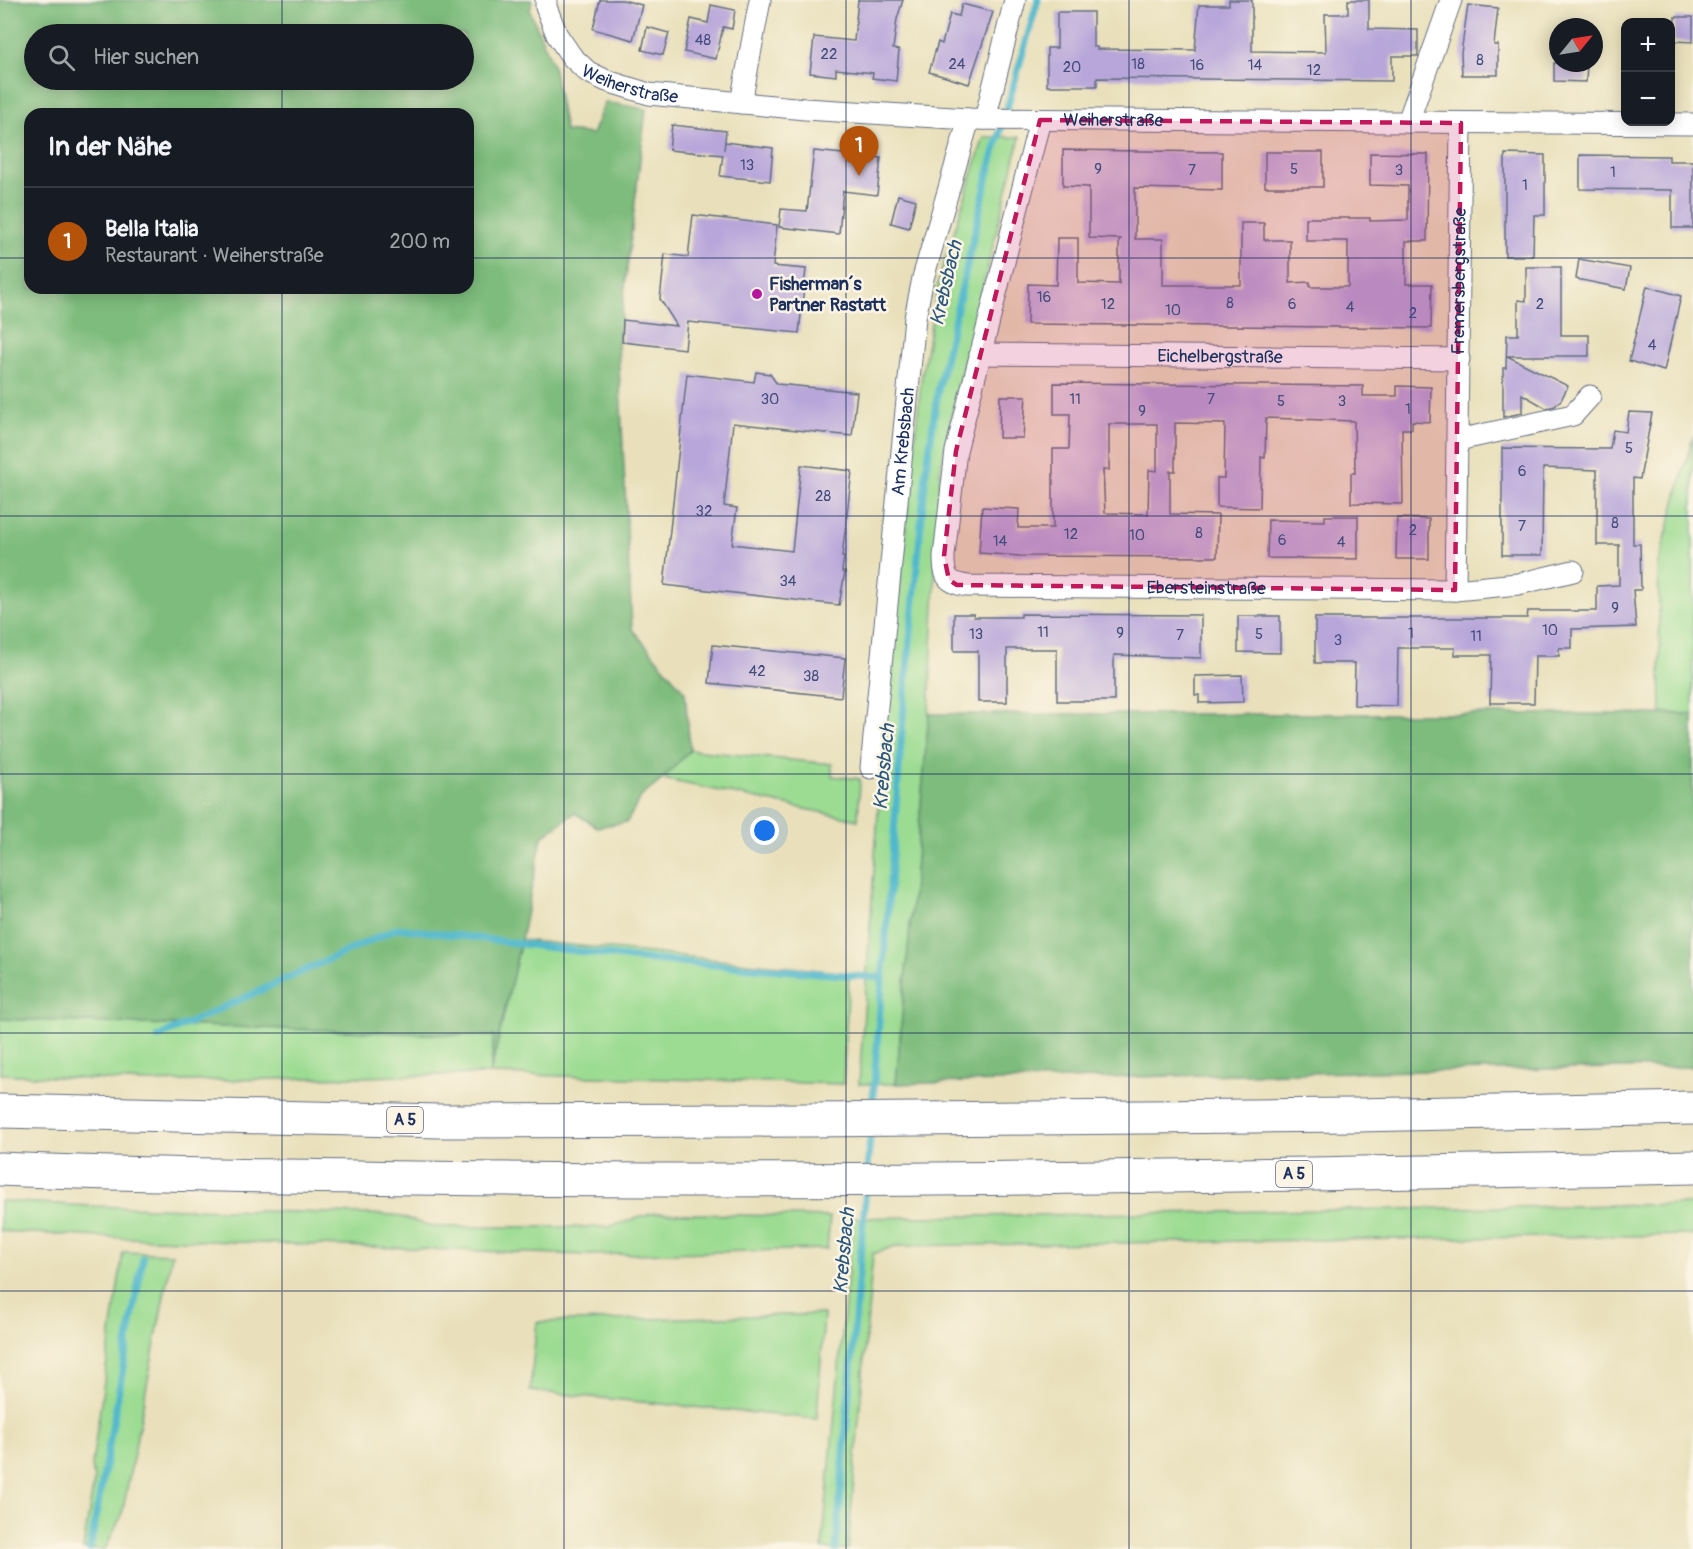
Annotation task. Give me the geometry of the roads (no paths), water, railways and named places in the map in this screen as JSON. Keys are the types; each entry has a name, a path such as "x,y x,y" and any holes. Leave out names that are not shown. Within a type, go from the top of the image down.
{"highway":[{"name":"A 5","path":"0,1111 440,1121 897,1120 1693,1108"},
{"name":"A 5","path":"0,1169 523,1180 1371,1173 1693,1167"}],"street":[{"name":"Weiherstraße","path":"546,0 546,7 557,35 572,57 588,72 607,81 649,94 860,113 990,119 1693,124"},
{"path":"741,103 760,0"},
{"name":"Am Krebsbach","path":"871,768 915,318 923,278 990,119 1016,0"},
{"path":"1408,122 1451,0"},
{"path":"980,354 1040,120"},
{"name":"Fremersbergstraße","path":"1455,590 1461,123"},
{"name":"Eichelbergstraße","path":"980,354 1459,359"},
{"name":"Ebersteinstraße","path":"980,354 956,451 948,514 944,570 949,580 957,585 1455,590"},
{"path":"1458,440 1573,415 1590,396"},
{"path":"1455,590 1518,584 1573,571"}],"waterway":[{"name":"Krebsbach","path":"872,1110 904,705 926,472 938,390 989,171 1038,0"},
{"path":"158,1037 398,928 639,959 883,978"},
{"name":"Krebsbach","path":"867,1170 871,1127"},
{"name":"Krebsbach","path":"836,1549 866,1187"},
{"path":"90,1549 143,1258"}],"place":[{"name":"Bella Italia","path":"859,176"},
{"name":"Fisherman´s Partner Rastatt","path":"757,294"}]}
